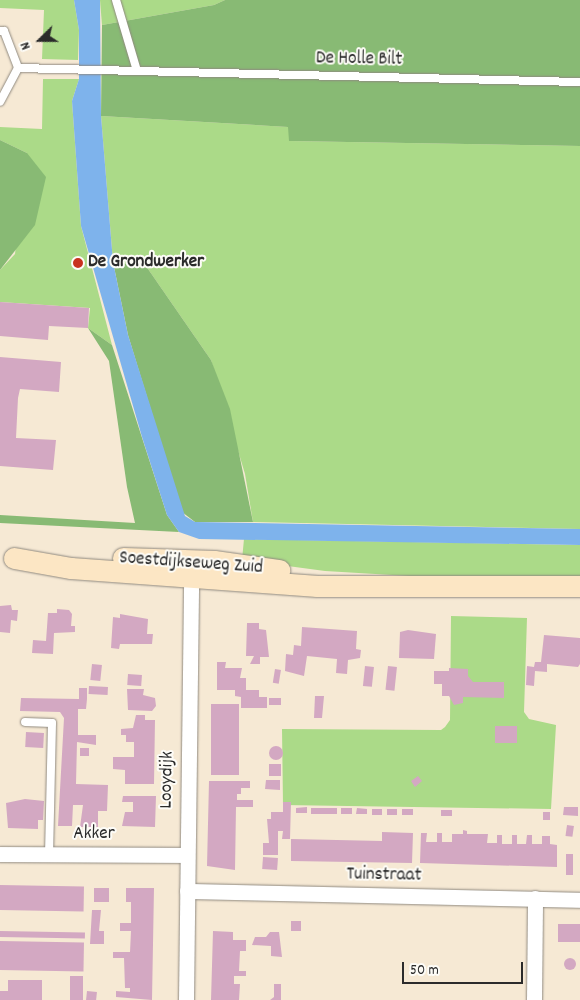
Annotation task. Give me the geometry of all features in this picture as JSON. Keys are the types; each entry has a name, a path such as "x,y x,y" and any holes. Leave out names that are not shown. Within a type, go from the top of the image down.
{"main road":[{"name":"Soestdijkseweg Zuid","path":"7,558 191,568 247,564 397,585 580,586"}],"street":[{"name":"Looydijk","path":"186,1000 191,568"},
{"name":"Akker","path":"0,854 187,855"},
{"name":"Tuinstraat","path":"187,891 580,900"},
{"path":"534,1000 535,898"}],"lane":[{"path":"116,0 137,70"},
{"path":"0,31 4,32 18,68 0,102"},
{"name":"De Holle Bilt","path":"18,68 580,82"},
{"path":"25,722 52,722 49,855"}],"green space":[{"path":"0,0 74,0 79,30 78,60 42,59 44,10 0,8"},
{"path":"100,0 225,0 214,5 102,25"},
{"path":"225,0 580,0 580,146 289,141 288,127 101,116 102,25 214,5"},
{"path":"43,79 79,79 72,101 81,226 112,345 88,328 90,308 0,302 0,270 15,254 27,153 0,140 0,127 42,129"},
{"path":"101,116 289,127 289,141 580,146 580,529 253,522 245,474 211,360 146,266 113,262"},
{"path":"0,140 27,153 46,177 35,225 0,270"},
{"path":"113,262 146,266 211,360 230,409 253,522 195,522 182,512 128,335"},
{"path":"88,328 112,345 167,515 179,532 0,523 0,515 135,523 127,487 109,361"},
{"path":"244,539 580,545 580,577 409,576 325,571 242,560"},
{"path":"451,616 527,618 524,712 529,719 556,725 551,809 283,805 282,729 441,730 445,727 450,720"}],"water":[{"path":"74,0 100,0 101,116 113,262 128,335 185,516 195,522 580,529 580,545 199,539 179,532 167,515 142,437 81,226 72,101 79,79 79,30"}],"building":[{"path":"0,302 89,308 88,328 49,326 48,340 0,336"},
{"path":"0,357 61,362 59,392 20,389 18,398 16,438 56,440 53,470 0,466"},
{"path":"11,605 12,610 18,610 17,621 11,620 10,633 0,632 0,606"},
{"path":"57,609 69,610 72,614 71,626 75,626 75,632 54,633 53,654 32,653 33,640 46,641 48,613 57,613"},
{"path":"120,614 148,619 147,634 153,634 152,644 120,644 119,649 111,648 113,617 120,618"},
{"path":"247,623 259,623 259,629 266,630 269,657 260,657 260,664 250,664 254,656 246,656"},
{"path":"302,627 357,631 356,649 361,650 360,658 348,660 347,674 336,673 337,659 307,656 304,676 285,671 286,654 293,655 294,645 301,646"},
{"path":"408,630 436,634 434,659 399,658 400,632"},
{"path":"544,635 580,638 580,664 578,667 547,664 547,672 535,671 534,686 526,685 527,666 534,667 535,662 541,662"},
{"path":"217,662 226,662 225,668 242,668 240,678 246,678 246,690 259,690 259,697 267,697 267,708 241,708 241,697 235,696 235,690 217,690"},
{"path":"92,664 102,665 100,681 90,680"},
{"path":"365,666 374,667 372,687 363,686"},
{"path":"388,666 397,667 394,691 385,690"},
{"path":"449,668 468,669 468,676 473,682 504,682 504,698 463,697 463,703 454,705 449,696 442,696 442,684 434,684 434,671 449,671"},
{"path":"275,669 281,670 279,684 273,683"},
{"path":"128,674 142,675 141,686 127,685"},
{"path":"89,686 108,687 108,695 89,694"},
{"path":"79,688 87,688 87,699 86,709 78,709 78,735 96,735 96,745 77,742 76,784 108,785 107,811 98,811 98,827 80,827 83,805 73,805 72,826 58,826 64,718 60,712 20,711 21,698 79,699"},
{"path":"127,689 144,689 143,695 155,698 156,706 152,711 128,710"},
{"path":"315,696 324,696 322,718 314,718"},
{"path":"269,698 281,698 281,705 269,705"},
{"path":"211,704 239,704 239,775 211,775"},
{"path":"136,715 145,715 145,720 155,720 154,784 125,784 125,770 113,769 113,757 134,757 134,742 126,742 126,735 121,735 121,729 133,728"},
{"path":"495,726 517,726 517,743 495,743"},
{"path":"26,732 44,733 43,748 25,747"},
{"path":"276,746 281,748 283,753 281,758 276,760 271,758 269,753 271,748"},
{"path":"80,748 89,748 89,756 80,756"},
{"path":"269,764 281,764 281,776 269,776"},
{"path":"418,776 422,781 415,787 411,781"},
{"path":"266,780 280,780 280,790 265,789"},
{"path":"209,781 250,781 250,788 241,788 241,794 237,794 237,800 253,800 253,807 236,807 235,870 207,866"},
{"path":"123,796 156,796 155,827 122,826 125,812 133,812 133,802 122,802"},
{"path":"25,799 44,801 43,820 38,820 38,829 8,828 6,803"},
{"path":"283,802 291,802 290,839 282,839 283,831 278,831 278,855 263,855 263,843 269,843 267,819 271,819 271,812 283,812"},
{"path":"307,807 307,813 296,813 296,808"},
{"path":"564,807 578,807 578,816 563,815"},
{"path":"311,808 337,808 337,814 311,814"},
{"path":"341,808 352,808 352,814 341,814"},
{"path":"357,808 367,809 367,814 356,814"},
{"path":"372,809 382,809 382,815 372,815"},
{"path":"387,809 397,809 397,815 387,815"},
{"path":"402,809 413,809 413,815 402,815"},
{"path":"441,810 452,810 452,816 441,816"},
{"path":"543,812 550,812 550,820 543,820"},
{"path":"567,825 574,826 572,837 565,836"},
{"path":"463,830 467,831 467,834 488,834 487,843 497,843 497,835 502,835 502,844 512,844 512,835 517,835 517,844 526,844 527,835 532,835 532,844 542,844 542,836 550,836 550,844 557,845 557,867 420,863 421,833 427,833 426,842 437,842 437,833 442,833 442,842 452,842 452,834 463,834"},
{"path":"382,832 413,833 412,863 291,861 291,839 382,841"},
{"path":"566,854 573,854 573,875 566,875"},
{"path":"263,857 278,858 277,870 262,869"},
{"path":"0,885 84,886 84,911 0,910"},
{"path":"94,888 109,888 109,902 94,902"},
{"path":"126,888 154,888 152,1000 116,997 116,991 130,992 130,988 125,988 124,958 113,958 113,952 130,952 131,931 120,931 120,923 131,923 131,902 126,902"},
{"path":"92,910 101,910 99,931 104,931 104,944 90,944"},
{"path":"291,921 301,921 301,931 291,931"},
{"path":"558,924 580,924 580,942 558,942"},
{"path":"0,931 85,932 85,938 0,937"},
{"path":"213,931 233,932 233,940 246,940 246,951 240,951 239,971 246,971 246,976 234,976 234,984 240,984 239,1000 211,1000"},
{"path":"270,932 279,932 282,957 271,956 271,946 252,945 255,937 266,937"},
{"path":"0,941 84,942 83,971 0,970"},
{"path":"568,958 572,958 576,964 572,970 568,970 564,966 564,962"},
{"path":"70,976 83,976 83,1000 70,1000"},
{"path":"8,980 42,980 42,1000 0,1000 0,991 8,991"},
{"path":"274,984 281,984 281,1000 270,1000 274,997"},
{"path":"87,991 97,992 96,1000 86,1000"}],"place":[{"name":"De Grondwerker","path":"78,263"}]}
